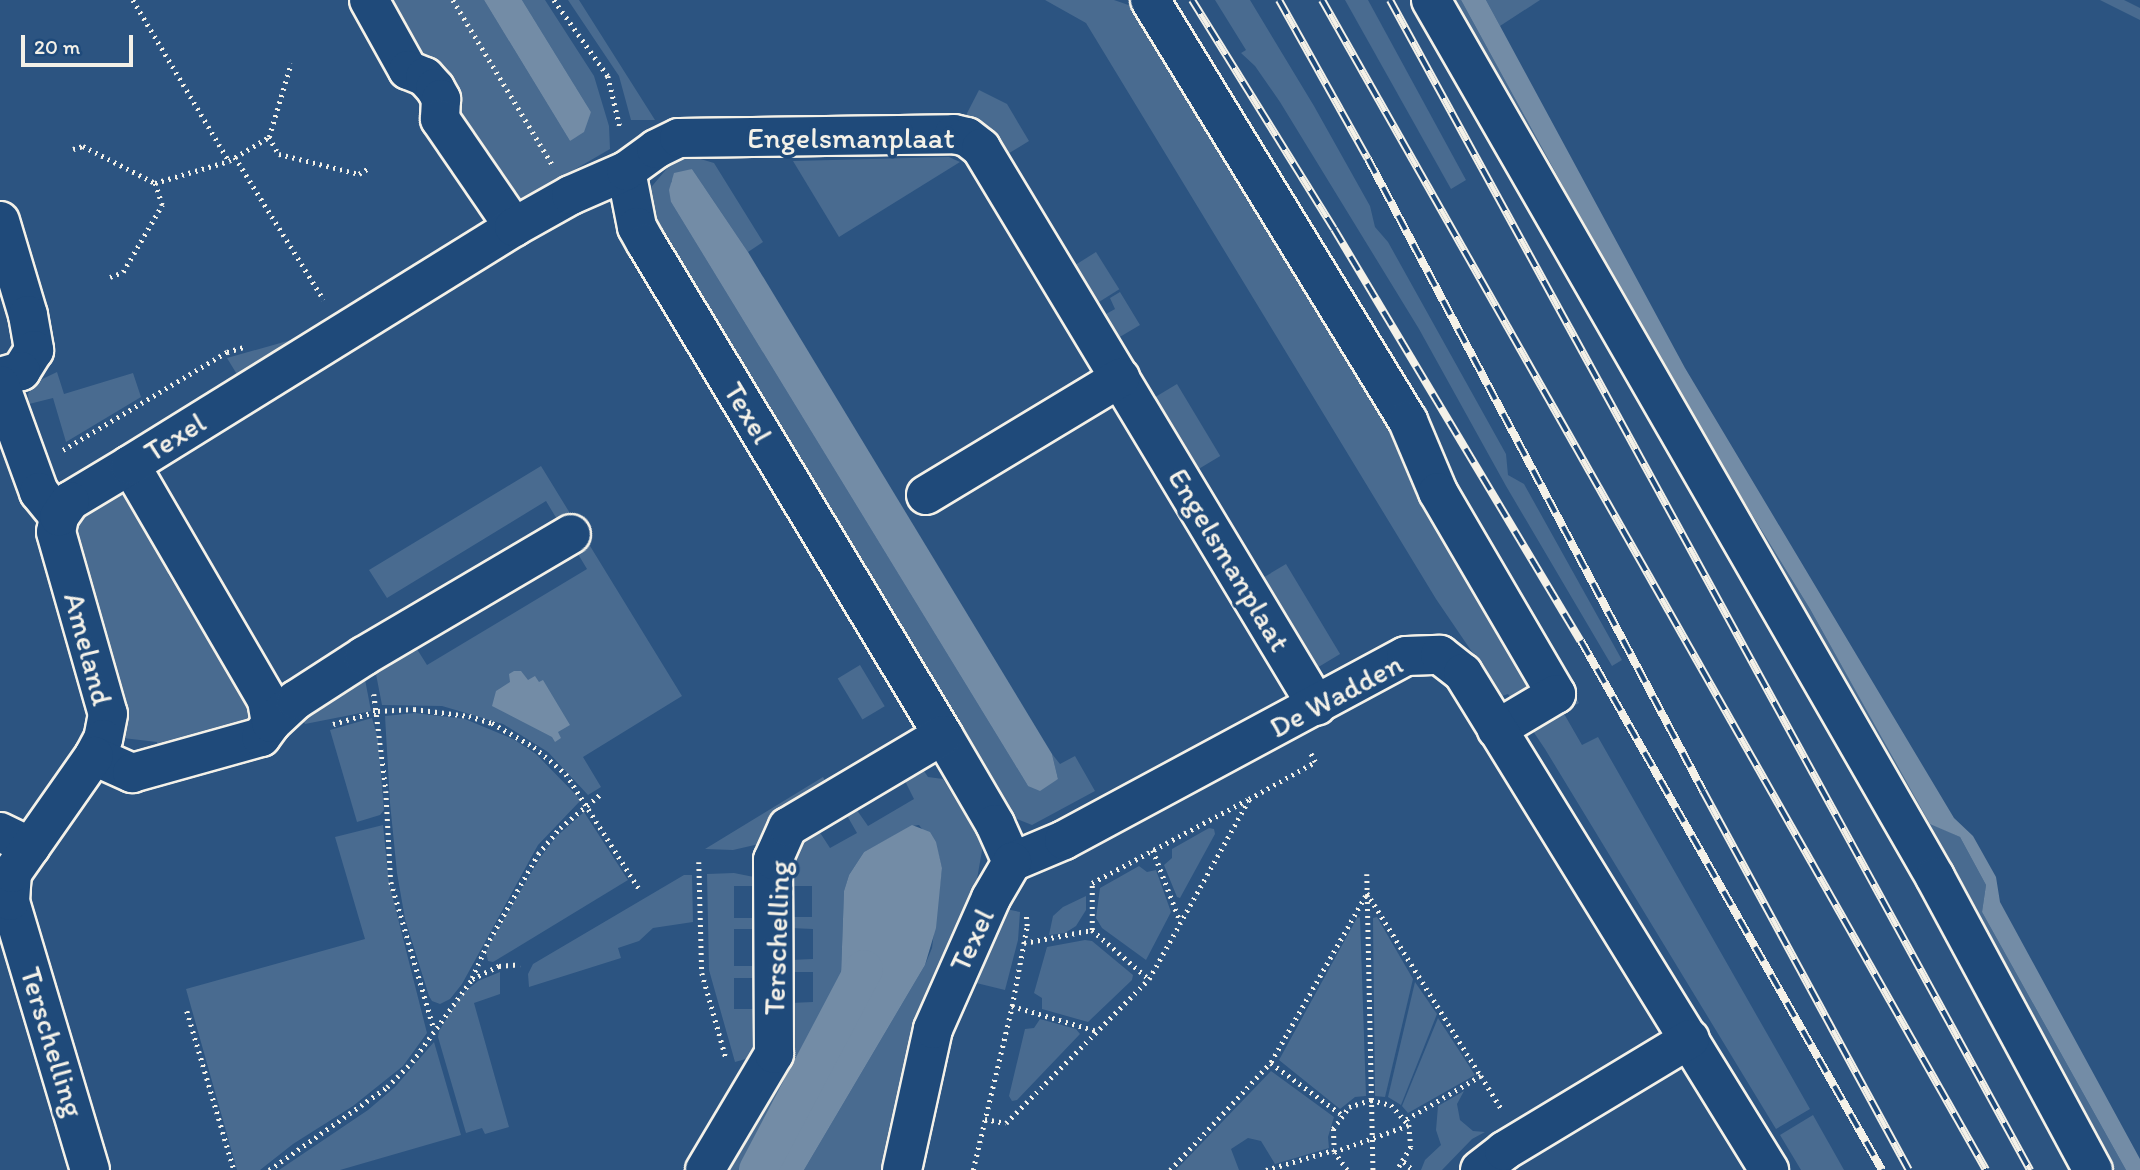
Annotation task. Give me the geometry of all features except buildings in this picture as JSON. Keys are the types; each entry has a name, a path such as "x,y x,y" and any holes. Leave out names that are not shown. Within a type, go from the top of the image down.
{"street":[{"path":"369,0 408,70 425,77 435,88 441,99 440,119 514,227"},
{"path":"1150,0 1408,421 1438,492 1556,694 1497,729"},
{"path":"1432,0 1935,877 2093,1170"},
{"name":"Engelsmanplaat","path":"626,171 656,149 679,138 954,134 967,137 981,148 1120,378 1305,712"},
{"name":"Texel","path":"130,465 342,331 514,227 571,195 626,171 637,227 943,735 995,824 1012,862 971,941 933,1029 902,1170"},
{"path":"0,221 28,315 34,349 21,371 0,377"},
{"path":"926,495 1120,378"},
{"path":"0,385 39,492 59,517 70,501 130,465 267,700 271,723"},
{"name":"Ameland","path":"14,851 94,756 103,739 108,714 56,532 59,517"},
{"path":"94,756 132,773 261,737 271,723 296,700 364,656 572,534"},
{"name":"De Wadden","path":"1012,862 1064,840 1406,656 1440,655 1463,673 1769,1170"},
{"name":"Terschelling","path":"705,1170 774,1054 772,860 788,827 943,735"},
{"name":"Terschelling","path":"14,851 10,901 90,1170"},
{"path":"1480,1170 1504,1151 1690,1039"}],"path":[{"path":"132,0 229,161"},
{"path":"453,0 571,195"},
{"path":"554,0 608,76 616,102 626,171"},
{"path":"73,149 83,146 155,183 229,161 269,137 291,63"},
{"path":"269,137 279,154 359,174 370,167"},
{"path":"236,157 342,331"},
{"path":"110,276 123,272 162,205 155,183"},
{"path":"31,469 227,352 250,345"},
{"path":"364,656 378,711 391,882 434,1029"},
{"path":"271,723 309,731 378,711 442,711 492,723 534,747 566,774 640,890"},
{"path":"1149,979 1092,930 1092,883 1315,762 1305,712"},
{"path":"269,1170 387,1087 412,1062 472,979 486,946 538,854 560,828 602,793"},
{"path":"985,1119 1006,1123 1149,979 1249,799"},
{"path":"1153,850 1181,922"},
{"path":"699,862 702,973 730,1071 754,1089"},
{"path":"973,1170 1012,1006 1027,926 1026,904 1012,862"},
{"path":"1367,874 1373,1170"},
{"path":"1170,1170 1271,1062 1367,893"},
{"path":"1367,893 1505,1115"},
{"path":"1024,943 1092,930"},
{"path":"472,979 499,966 520,964"},
{"path":"1012,1006 1097,1031"},
{"path":"187,1011 234,1170"},
{"path":"1271,1062 1341,1114"},
{"path":"1266,1170 1373,1139 1408,1123 1481,1076"},
{"path":"1347,1170 1334,1151 1332,1134 1341,1114 1359,1102 1371,1100 1391,1105 1408,1123 1411,1142 1404,1162 1397,1170"},
{"path":"1404,1162 1413,1170"}],"shaded area":[{"path":"390,0 484,0 570,141 591,112 522,0 545,0 594,76 609,126 610,149 517,203 513,201"},
{"path":"484,0 522,0 591,112 584,132 570,141"},
{"path":"568,0 579,0 655,120 631,120 619,76"},
{"path":"1045,0 1114,0 1140,9 1554,661 1579,703 1563,712 1582,745 1598,737 1810,1109 1776,1129 1545,749 1508,694 1502,696 1436,599 1086,23"},
{"path":"1215,0 1250,0 1314,106 1370,206 1375,227 1388,242 1506,454 1508,475 1524,484 1622,660 1612,666 1506,486 1419,329 1280,102 1255,66 1241,53 1246,50"},
{"path":"1345,0 1368,0 1466,180 1451,189"},
{"path":"1448,0 1461,0 1668,378 1810,609 1930,823 1960,837 1986,885 1982,912 2126,1170 2080,1170"},
{"path":"1461,0 1486,0 1685,368 1954,818 1973,836 1996,877 2000,902 2140,1159 2140,1170 2126,1170 1982,912 1986,885 1960,837 1930,824 1810,609 1668,378"},
{"path":"1486,0 1540,0 1500,26"},
{"path":"2100,0 2124,0 2140,8 2140,20"},
{"path":"979,90 1007,104 1029,141 1001,158 963,121"},
{"path":"949,157 960,162 839,237 793,161"},
{"path":"697,158 714,163 763,242 748,252 692,169 671,181 671,202 1028,786 1058,779 1052,754 1060,764 1075,756 1095,791 1032,825 1017,819 1012,822 656,237 648,191 674,160"},
{"path":"692,169 748,252 1052,754 1058,779 1040,791 1028,786 671,202 669,190 674,173"},
{"path":"1096,252 1119,289 1093,306 1070,268"},
{"path":"1120,292 1140,325 1113,341 1099,318 1115,309 1110,298"},
{"path":"291,340 294,349 241,381 227,358"},
{"path":"57,372 64,394 133,373 141,397 66,442 53,398 29,404 28,394 34,383"},
{"path":"1177,384 1220,456 1191,474 1148,402"},
{"path":"541,466 682,696 583,757 601,787 588,795 548,752 503,724 442,706 382,705 375,669 415,646 427,665 587,569 546,501 387,598 369,570"},
{"path":"124,485 175,569 168,574 238,690 246,685 251,715 240,726 156,751 157,742 123,738 72,544 79,515"},
{"path":"1286,564 1340,654 1313,670 1259,580"},
{"path":"860,665 885,706 862,720 838,678"},
{"path":"521,671 528,680 535,676 539,682 543,680 570,725 558,732 561,738 555,742 552,737 492,706 496,691 510,682 509,674"},
{"path":"364,674 371,711 305,724 300,716"},
{"path":"415,713 465,719 513,739 536,754 581,800 538,845 462,984 450,999 440,1004 432,1001 429,996 405,919 390,803 385,716"},
{"path":"372,718 378,739 384,810 380,815 357,822 330,730"},
{"path":"915,769 924,771 928,777 943,779 983,845 974,896 884,1170 804,1170 925,965 932,948 942,868 937,849 919,825 912,826 864,852 849,875 844,891 839,1031 760,1170 726,1170 790,1003 813,1002 813,972 791,972 790,960 813,959 813,929 790,928 789,917 812,917 812,886 789,886 794,847 817,828 830,848 857,833 845,812 854,806 868,826 914,799 903,777"},
{"path":"823,777 829,787 771,822 763,830 759,844 733,850 705,849"},
{"path":"584,812 628,880 493,962 488,961 486,952 494,936 540,858 556,837"},
{"path":"383,825 389,883 427,1033 403,1066 353,1106 293,1144 260,1170 237,1170 186,989 365,939 335,837"},
{"path":"912,825 930,832 936,842 942,868 936,928 925,965 804,1170 760,1170 839,1031 844,891 849,875 864,852"},
{"path":"1209,828 1214,829 1215,834 1180,898 1177,897 1164,865 1172,858 1172,849"},
{"path":"1139,866 1147,872 1156,870 1171,912 1146,960 1102,928 1096,918 1100,888"},
{"path":"734,873 759,878 757,886 734,886 734,918 757,918 757,929 734,929 734,966 758,966 757,978 734,978 734,1009 758,1009 756,1056 735,1062 709,970 707,874"},
{"path":"684,875 692,875 693,922 653,928 639,941 618,948 621,958 529,987 528,974 533,964"},
{"path":"1086,896 1086,910 1076,926 1065,933 1049,935 1053,916 1063,907"},
{"path":"1001,908 1020,912 1018,940 1005,990 968,981"},
{"path":"1360,917 1366,1096 1355,1097 1340,1109 1279,1060 1357,918"},
{"path":"1377,917 1413,979 1385,1097 1375,1096 1373,918"},
{"path":"1092,941 1133,975 1132,980 1088,1022 1042,1009 1042,998 1034,993 1047,947"},
{"path":"500,972 500,994 474,1003 509,1127 485,1134 482,1128 466,1133 438,1037 439,1031 462,994 478,981"},
{"path":"1415,982 1437,1014 1401,1105 1388,1097"},
{"path":"1438,1018 1475,1075 1408,1113 1402,1106"},
{"path":"1040,1019 1076,1029 1080,1034 1017,1100 1012,1101 1009,1096 1025,1029 1034,1028"},
{"path":"434,1042 461,1135 340,1170 279,1170 368,1110 395,1087"},
{"path":"1271,1071 1334,1117 1328,1137 1329,1148 1275,1164 1261,1141 1248,1138 1231,1149 1239,1170 1176,1170"},
{"path":"1464,1091 1457,1104 1460,1120 1473,1131 1485,1132 1472,1139 1442,1170 1421,1170 1425,1160 1441,1145 1436,1130 1438,1106"},
{"path":"1813,1115 1844,1170 1801,1170 1780,1135"}],"waterway":[{"path":"758,1170 864,969"}],"railway":[{"path":"1192,0 1334,229 1581,641 1882,1170"},
{"path":"1279,0 1368,159 1703,791 1909,1170"},
{"path":"1322,0 1986,1170"},
{"path":"1390,0 2030,1170"}]}
